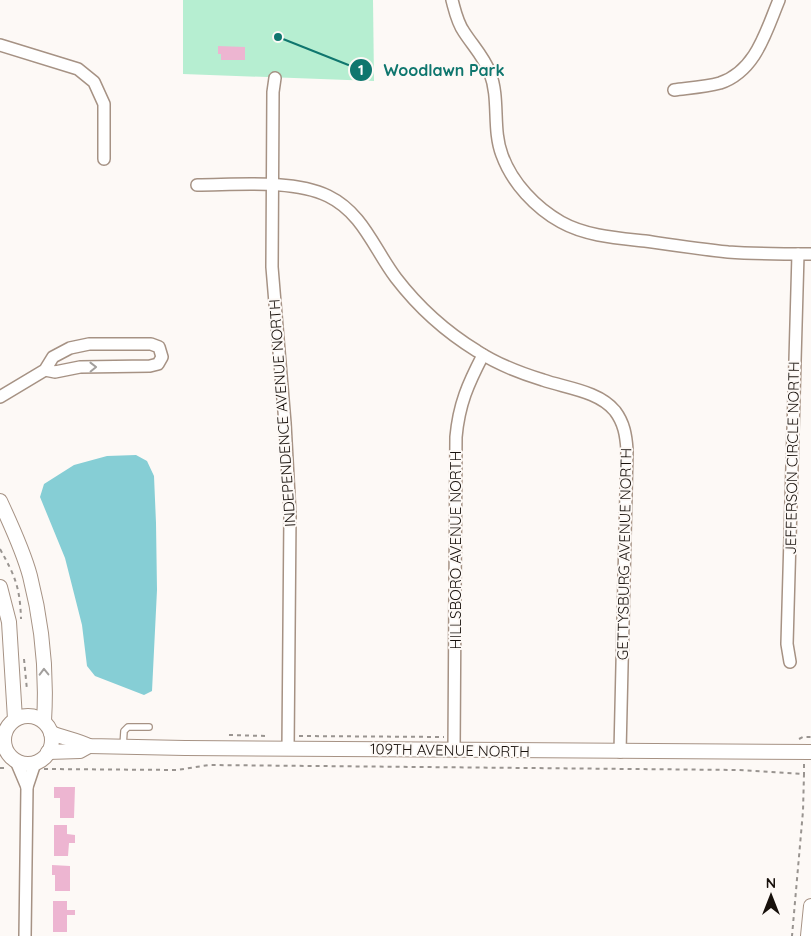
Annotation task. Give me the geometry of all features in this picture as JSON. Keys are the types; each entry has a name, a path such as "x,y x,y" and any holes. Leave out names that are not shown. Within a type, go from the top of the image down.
{"street":[{"path":"452,0 455,14 463,31 479,52 491,74 494,90 496,131 502,155 525,193 542,209 562,222 583,231 605,236 728,252 811,254"},
{"path":"674,90 721,82 734,76 746,67 755,56 779,0"},
{"path":"0,45 78,69 94,82 104,104 104,160"},
{"name":"INDEPENDENCE AVENUE NORTH","path":"274,78 272,267 285,423 290,515 288,742"},
{"name":"GETTYSBURG AVENUE NORTH","path":"197,184 291,186 326,195 343,204 357,217 396,278 415,301 460,341 513,370 602,400 614,410 622,422 626,434 620,752"},
{"name":"JEFFERSON CIRCLE NORTH","path":"790,662 787,644 798,254"},
{"path":"0,397 44,370 53,357 70,348 89,344 151,344 159,347 162,356 158,364 150,366 80,367 55,372 44,370"},
{"name":"HILLSBORO AVENUE NORTH","path":"454,744 456,437 458,414 463,397 483,355"},
{"path":"0,500 30,575 39,618 44,665 44,721 51,733 51,746 40,761 26,787 24,936"},
{"path":"0,588 9,622 15,719"},
{"path":"26,787 7,755 3,731 15,719 28,716 44,721"},
{"name":"109TH AVENUE NORTH","path":"51,733 68,740 80,741 89,746"},
{"name":"109TH AVENUE NORTH","path":"48,752 80,750 89,746 123,747 288,742 454,744 620,752 811,752"},
{"path":"7,755 25,764 37,766"},
{"path":"808,936 811,906"}],"lane":[{"path":"123,747 124,731 128,727 149,727"}],"path":[{"path":"14,691 45,689"},
{"path":"224,736 288,742 454,744"},
{"path":"797,740 803,737 811,737"},
{"path":"37,766 177,770 201,766 229,765 738,770 804,774"},
{"path":"792,936 802,820 804,765"}],"green space":[{"path":"183,0 373,0 374,81 183,74"}],"water":[{"path":"136,455 147,461 154,476 156,523 157,590 152,691 144,695 95,676 87,666 82,625 65,558 40,497 44,484 74,465 107,456"}],"building":[{"path":"218,46 245,47 245,60 221,60 221,54 218,54"},
{"path":"54,787 75,787 74,818 60,818 60,798 54,798"},
{"path":"54,825 67,825 67,834 75,835 75,843 69,843 68,856 54,856"},
{"path":"52,865 70,866 70,891 55,891 55,875 52,875"},
{"path":"53,901 67,901 67,910 75,910 75,915 67,915 67,932 53,932"}],"place":[{"name":"Woodlawn Park","path":"278,37"}]}
